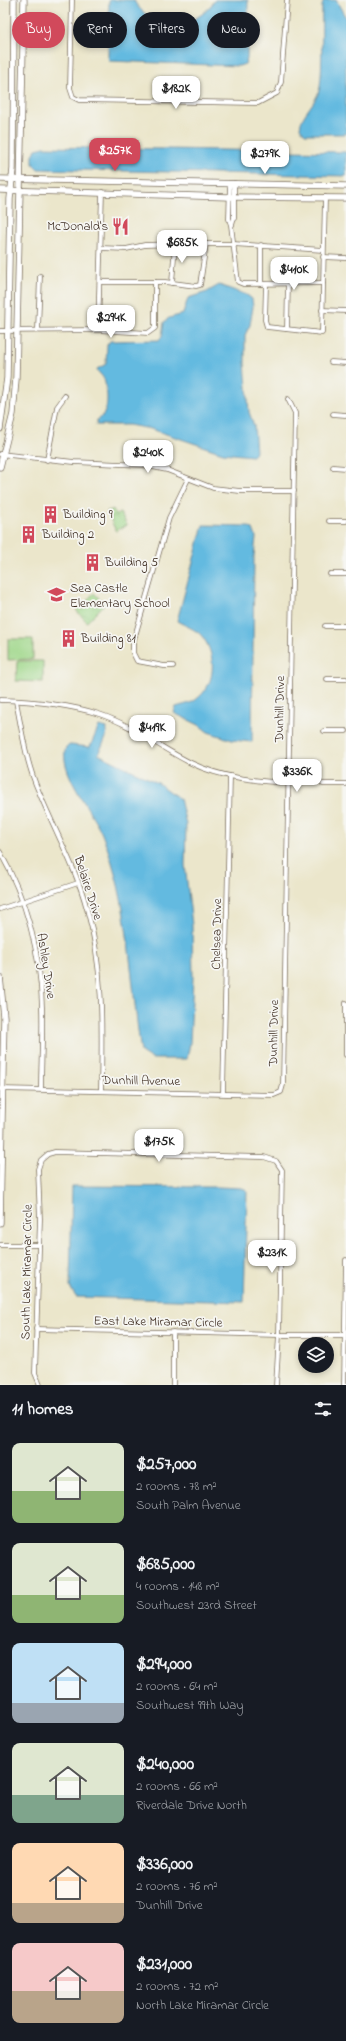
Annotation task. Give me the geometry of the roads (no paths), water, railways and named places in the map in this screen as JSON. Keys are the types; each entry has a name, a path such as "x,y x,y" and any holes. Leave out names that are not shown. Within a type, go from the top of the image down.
{"street":[{"path":"0,429 7,378 12,179 14,0"},
{"path":"0,467 14,408 17,331 19,179 23,99 24,0"},
{"path":"72,0 70,88 73,97 79,100 258,103 277,93 281,82 287,0"},
{"path":"0,179 346,186"},
{"path":"232,183 234,218 232,225 237,280 243,284 323,283"},
{"path":"0,190 102,191 232,197 346,198"},
{"path":"98,330 102,191"},
{"path":"261,246 265,320 267,326 322,332 323,250 326,197"},
{"path":"172,283 175,244"},
{"path":"100,282 155,282 196,286 200,285 206,244"},
{"path":"101,248 126,249 145,245 233,244 323,250"},
{"path":"323,257 346,258"},
{"path":"38,330 40,276"},
{"path":"0,331 152,331 155,328 155,282"},
{"path":"288,284 288,329"},
{"path":"322,310 346,311"},
{"path":"331,362 346,363"},
{"path":"47,460 57,407 65,396"},
{"name":"Dunhill Drive","path":"281,1092 284,1085 295,413 288,400"},
{"path":"333,414 346,415"},
{"path":"2,454 47,460 143,465 167,470 214,488 240,491 294,491"},
{"path":"334,467 346,468"},
{"path":"173,666 137,662 133,653 133,643 169,518 188,479"},
{"path":"329,521 346,521"},
{"path":"330,574 346,574"},
{"path":"325,626 346,626"},
{"path":"327,679 346,679"},
{"path":"0,700 51,703 100,715 152,740 192,764 243,780 289,783"},
{"name":"Belaire Drive","path":"16,701 26,754 38,791 78,883 87,910 100,990 101,1090"},
{"path":"324,731 346,731"},
{"name":"Chelsea Drive","path":"223,1093 230,776"},
{"path":"323,784 346,784"},
{"name":"Ashley Drive","path":"0,852 12,873 22,900 39,972 42,1006 41,1089"},
{"path":"0,909 22,900 78,883"},
{"path":"0,977 4,1017 1,1089 0,1223"},
{"path":"346,1003 346,1055"},
{"name":"Dunhill Avenue","path":"1,1089 274,1095 281,1092"},
{"name":"South Lake Miramar Circle","path":"39,1384 35,1373 40,1246 38,1169 41,1160 48,1154 55,1152 264,1157 276,1161 282,1170 279,1336"},
{"path":"0,1245 40,1246"},
{"path":"344,1385 346,1260"},
{"name":"East Lake Miramar Circle","path":"36,1329 279,1336 344,1335"},
{"path":"173,1332 173,1385"},
{"path":"276,1385 279,1336"}],"water":[{"path":"109,0 134,0 143,12 135,12 135,48 199,48 199,16 209,8 215,0 248,0 248,12 207,12 207,48 247,48 247,59 245,64 239,66 109,61 108,48 127,48 127,12 109,12"},
{"path":"324,0 336,0 346,18 346,134 305,134 300,128 303,118 316,98 320,87 322,6"},
{"path":"44,147 346,152 346,176 38,169 33,164 33,156 36,149"},
{"path":"219,285 247,295 252,299 253,307 250,325 245,335 245,363 249,412 254,426 256,452 252,456 223,453 151,429 129,425 96,425 97,420 104,413 107,402 104,379 97,369 106,364 107,345 110,341 159,340 162,336 164,322 169,318 183,314 188,298 207,292"},
{"path":"203,525 247,526 253,529 256,537 254,556 252,742 232,740 208,732 199,725 174,713 176,707 191,702 205,691 211,675 212,658 206,642 199,633 177,621"},
{"path":"99,726 107,728 106,738 98,754 158,783 180,799 186,824 185,865 192,925 193,978 190,1043 187,1059 152,1059 141,1052 128,942 118,887 102,834 71,779 65,756 66,747 70,745 90,747"},
{"path":"72,1186 218,1187 242,1188 247,1190 244,1302 76,1297 70,1287"}],"place":[{"name":"McDonald's","path":"121,226"},
{"name":"Building 9","path":"50,514"},
{"name":"Building 2","path":"29,534"},
{"name":"Building 5","path":"92,562"},
{"name":"Sea Castle Elementary School","path":"57,595"},
{"name":"Building 81","path":"68,638"}]}
